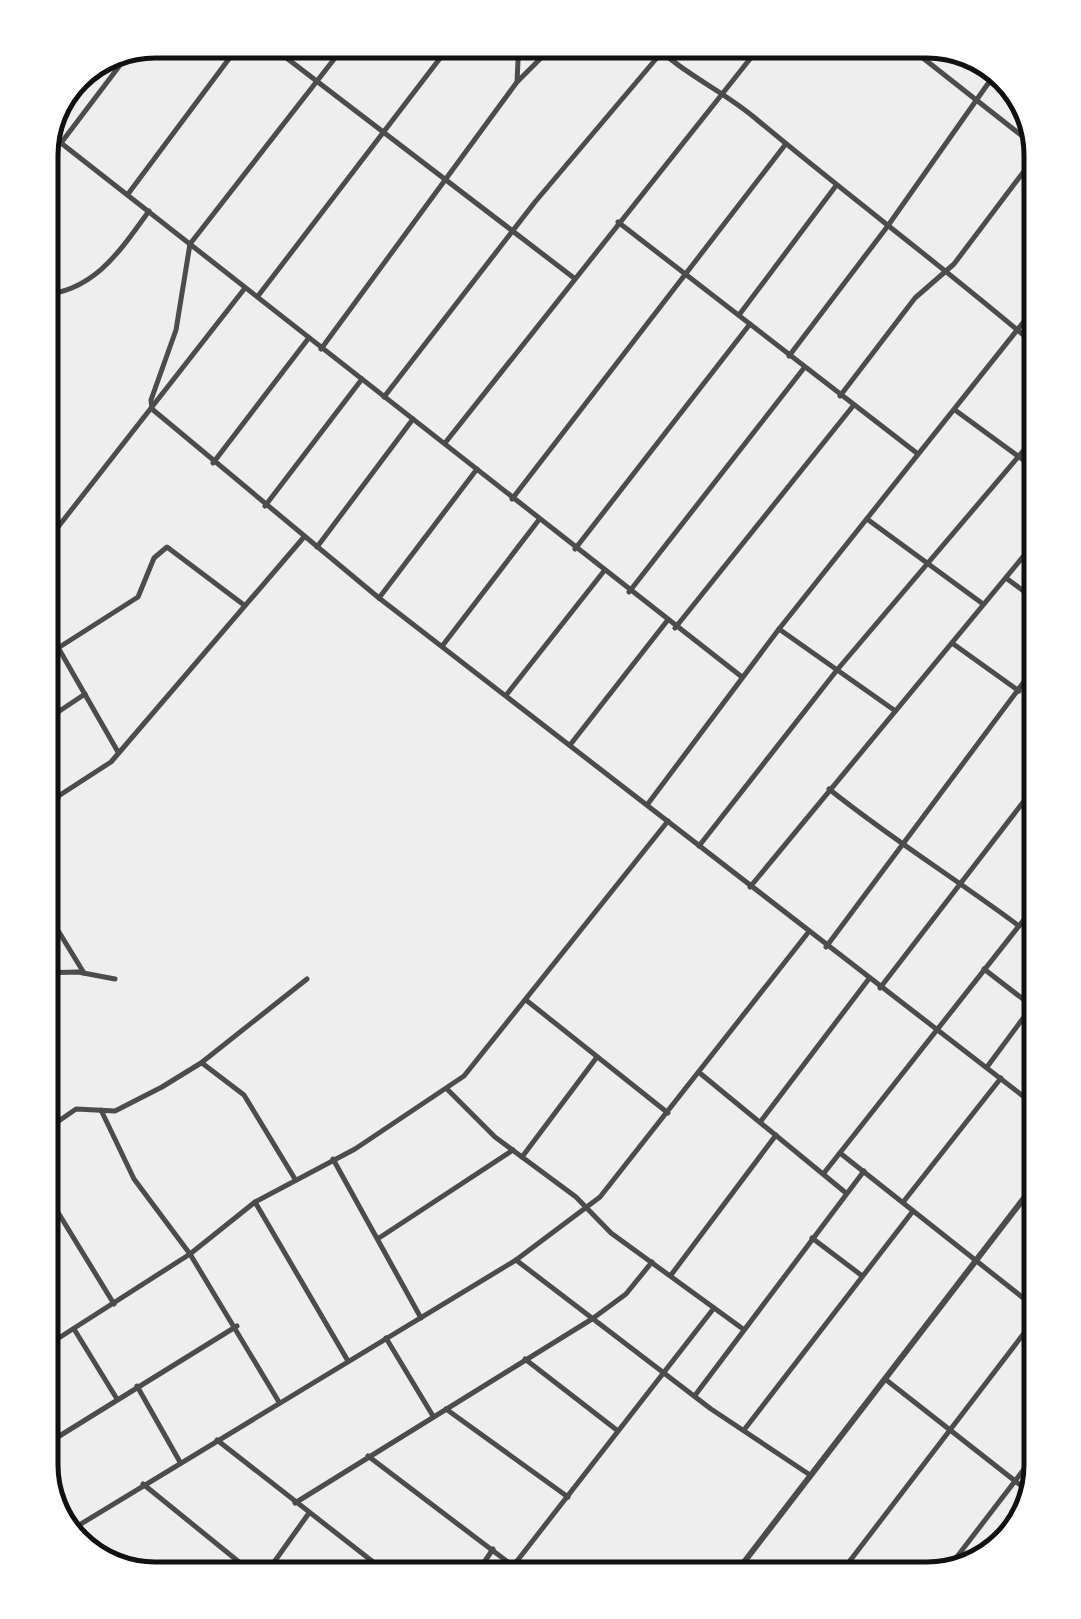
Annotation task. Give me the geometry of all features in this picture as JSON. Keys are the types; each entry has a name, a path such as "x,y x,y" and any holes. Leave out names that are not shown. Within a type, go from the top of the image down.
{"street":[{"path":"128,195 230,58"},
{"path":"288,58 574,278"},
{"path":"334,58 190,244 176,330 151,400 152,409 379,598 1024,1096"},
{"path":"258,296 440,58"},
{"path":"518,82 519,58"},
{"path":"321,348 446,182 494,108 541,58"},
{"path":"384,397 514,230 658,58"},
{"path":"669,58 723,94 1024,336"},
{"path":"445,443 750,58"},
{"path":"923,58 1022,136"},
{"path":"121,64 60,143 742,678"},
{"path":"789,356 887,227 990,80"},
{"path":"512,498 785,145"},
{"path":"840,396 915,298 945,270 1024,170"},
{"path":"739,315 834,187"},
{"path":"58,292 72,290 93,278 119,253 149,210"},
{"path":"618,222 918,454"},
{"path":"58,527 246,288"},
{"path":"647,804 779,629 1024,323"},
{"path":"575,549 750,324"},
{"path":"213,463 308,339"},
{"path":"629,592 804,368"},
{"path":"265,506 362,379"},
{"path":"676,628 853,406"},
{"path":"955,410 1024,461"},
{"path":"317,547 413,419"},
{"path":"699,846 838,670 1024,450"},
{"path":"379,598 478,469"},
{"path":"867,519 984,604"},
{"path":"443,645 538,521"},
{"path":"58,798 119,754 304,537"},
{"path":"119,754 58,648 138,597 154,558 167,547 244,604"},
{"path":"750,887 1024,556"},
{"path":"506,696 604,571"},
{"path":"1006,578 1024,591"},
{"path":"570,746 667,622"},
{"path":"779,629 894,710"},
{"path":"952,642 1019,690"},
{"path":"826,947 898,844 1024,683"},
{"path":"58,712 84,694"},
{"path":"828,789 898,844 961,882 1019,926"},
{"path":"880,988 1024,801"},
{"path":"58,1339 190,1254 255,1202 448,1090 476,1064 668,821"},
{"path":"824,1173 1024,920"},
{"path":"58,930 84,973"},
{"path":"78,1525 516,1260 588,1210 700,1074 808,933"},
{"path":"984,969 1024,1000"},
{"path":"58,973 115,979"},
{"path":"58,1122 76,1109 129,1105 201,1063 307,979"},
{"path":"761,1120 869,979"},
{"path":"526,1000 668,1113"},
{"path":"987,1068 1024,1016"},
{"path":"522,1157 597,1058"},
{"path":"201,1063 244,1095 295,1179"},
{"path":"700,1074 846,1193"},
{"path":"904,1201 1001,1078"},
{"path":"448,1090 513,1150 652,1262 744,1329"},
{"path":"101,1110 134,1180 190,1254 279,1402"},
{"path":"671,1275 776,1135"},
{"path":"378,1238 513,1150"},
{"path":"840,1153 1024,1298"},
{"path":"333,1159 421,1318"},
{"path":"696,1394 864,1171"},
{"path":"744,1562 1024,1198"},
{"path":"255,1202 348,1361"},
{"path":"744,1431 913,1211"},
{"path":"58,1212 114,1304"},
{"path":"812,1238 862,1276"},
{"path":"516,1260 744,1431 810,1474"},
{"path":"296,1503 592,1319 626,1294 652,1262"},
{"path":"517,1561 715,1308"},
{"path":"58,1436 236,1326"},
{"path":"73,1328 118,1398"},
{"path":"849,1562 1024,1334"},
{"path":"386,1338 434,1416"},
{"path":"525,1359 618,1431"},
{"path":"885,1379 1021,1486"},
{"path":"136,1386 180,1462"},
{"path":"446,1409 568,1496"},
{"path":"216,1440 371,1561"},
{"path":"368,1456 507,1561"},
{"path":"957,1556 1024,1468"},
{"path":"143,1484 239,1561"},
{"path":"274,1561 309,1513"},
{"path":"484,1561 492,1549"}],"shaded area":[{"path":"933,58 970,67 991,81 1011,106 1024,154 1024,1465 1011,1513 975,1549 927,1562 148,1561 106,1549 70,1513 58,1478 58,148 67,111 77,95 100,74 135,59"}]}
